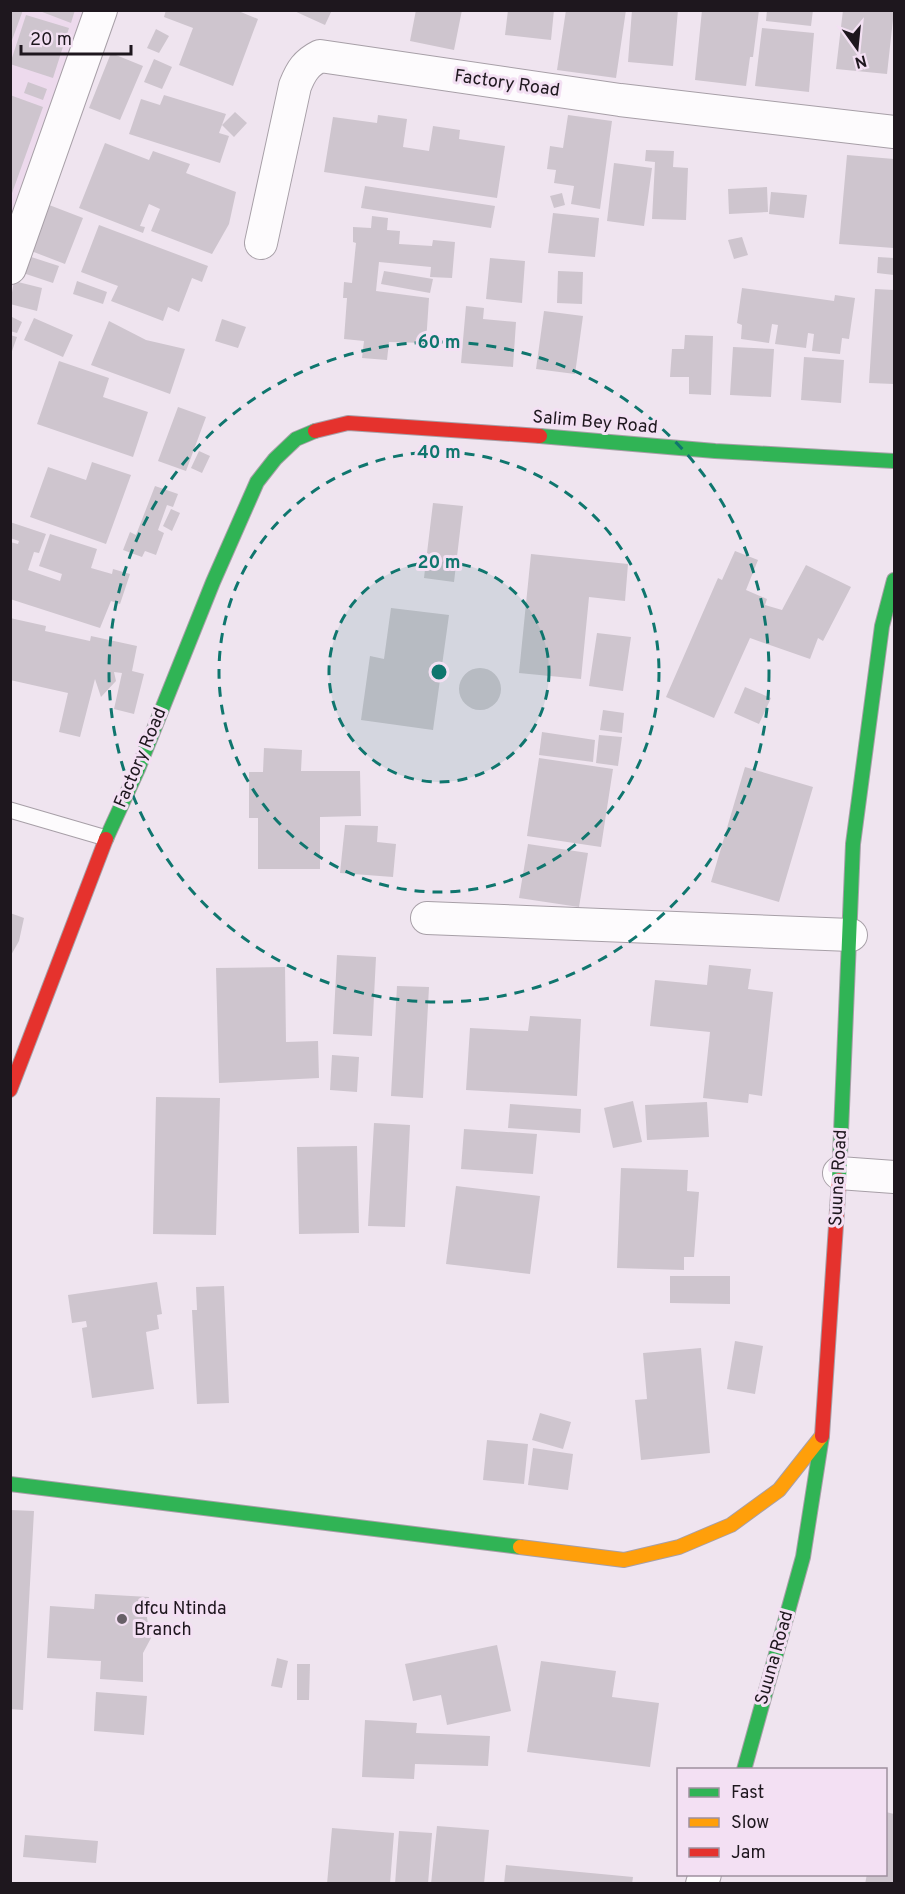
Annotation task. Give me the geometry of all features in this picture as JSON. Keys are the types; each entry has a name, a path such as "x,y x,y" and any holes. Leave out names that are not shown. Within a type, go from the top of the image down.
{"street":[{"path":"10,268 100,10"},
{"name":"Factory Road","path":"261,243 295,86 300,72 309,62 320,56 620,100 894,132"},
{"name":"Salim Bey Road","path":"296,439 322,428 348,423 457,429 715,451 894,461"},
{"name":"Factory Road","path":"10,1090 106,838 138,769 213,582 257,482 275,459 296,439"},
{"name":"Suuna Road","path":"745,1768 803,1557 822,1436 839,1173 851,935 853,844 882,626 894,580"},
{"path":"427,918 851,935"},
{"path":"839,1173 894,1177"},
{"path":"10,1484 624,1560 679,1547 731,1525 779,1490 822,1436"}],"lane":[{"path":"10,810 106,838"}],"shaded area":[{"path":"11,11 92,11 11,247"}],"building":[{"path":"10,10 23,10 11,43 10,43"},
{"path":"37,10 75,10 71,23"},
{"path":"166,10 236,10 258,19 233,86 179,65 193,28 164,17"},
{"path":"292,10 332,10 325,25"},
{"path":"416,10 462,10 454,50 410,41"},
{"path":"508,10 554,10 551,40 505,35"},
{"path":"566,10 626,10 616,78 557,70"},
{"path":"632,10 678,10 673,66 628,62"},
{"path":"702,10 759,10 753,57 750,57 746,86 695,80"},
{"path":"767,10 813,10 811,26 766,21"},
{"path":"843,10 894,10 887,74 836,69"},
{"path":"26,15 69,28 53,78 10,64"},
{"path":"762,28 814,33 809,92 755,86"},
{"path":"156,29 169,36 159,53 147,48"},
{"path":"111,53 143,66 120,120 89,108"},
{"path":"154,59 172,67 162,89 144,82"},
{"path":"28,82 47,89 43,100 24,93"},
{"path":"10,95 43,107 11,196 10,196"},
{"path":"164,95 226,114 219,133 229,136 220,163 129,134 141,99 160,105"},
{"path":"235,112 247,123 234,137 222,125"},
{"path":"378,115 407,119 403,147 429,151 433,126 460,130 459,139 505,146 497,198 324,172 333,117 377,123"},
{"path":"568,115 612,121 600,209 571,204 574,186 554,183 556,170 547,169 550,146 563,148"},
{"path":"105,143 149,160 153,151 190,164 186,173 236,192 229,224 212,254 151,231 160,209 149,204 140,226 145,227 143,233 79,208"},
{"path":"646,150 674,151 673,167 688,168 686,220 652,219 655,162 645,161"},
{"path":"847,155 894,159 894,248 839,244"},
{"path":"614,163 652,168 644,226 607,221"},
{"path":"365,186 495,206 491,228 361,208"},
{"path":"767,187 768,212 729,214 728,189"},
{"path":"771,192 807,195 804,218 769,214"},
{"path":"562,193 565,205 554,208 550,196"},
{"path":"44,203 83,218 65,264 26,249"},
{"path":"553,213 599,218 595,257 548,253"},
{"path":"372,216 388,218 387,230 400,231 399,244 432,246 433,240 455,242 452,278 430,277 431,267 379,262 376,291 429,298 426,343 389,342 387,360 362,358 364,341 344,339 347,298 343,298 344,282 352,283 356,243 353,242 353,227 371,228"},
{"path":"99,225 208,266 202,282 192,278 179,312 168,307 163,321 111,301 118,286 81,272"},
{"path":"742,237 748,255 734,259 728,240"},
{"path":"25,255 59,266 53,283 20,272"},
{"path":"878,257 894,258 894,275 877,273"},
{"path":"490,258 525,261 522,303 486,299"},
{"path":"384,271 433,279 430,293 381,284"},
{"path":"558,271 583,272 582,304 557,303"},
{"path":"14,281 42,288 37,311 10,304"},
{"path":"77,281 107,292 103,304 73,294"},
{"path":"742,288 834,301 835,295 855,298 849,339 842,338 840,354 812,351 814,334 808,333 806,348 775,344 778,325 772,324 769,343 741,339 742,325 737,323"},
{"path":"875,289 894,290 894,384 869,383"},
{"path":"466,306 484,308 483,319 516,322 513,367 461,363"},
{"path":"544,311 583,316 575,374 536,369"},
{"path":"10,316 22,322 17,333 10,331"},
{"path":"34,318 73,335 63,357 24,340"},
{"path":"222,319 246,327 238,348 215,341"},
{"path":"109,321 146,340 185,349 170,394 91,365"},
{"path":"10,335 17,337 11,354 10,354"},
{"path":"685,335 713,336 711,395 689,394 689,377 670,377 672,349 684,349"},
{"path":"733,347 774,349 771,397 730,395"},
{"path":"804,357 844,360 841,403 801,400"},
{"path":"59,361 109,378 103,397 148,412 133,457 37,424"},
{"path":"178,407 206,417 186,471 158,461"},
{"path":"199,451 210,456 202,473 191,468"},
{"path":"92,462 131,475 106,544 30,517 48,467 86,480"},
{"path":"155,486 178,494 173,507 167,505 158,530 164,533 156,555 145,551 142,557 123,550 130,532 136,535"},
{"path":"433,503 463,506 454,582 424,578"},
{"path":"171,509 180,513 172,531 163,526"},
{"path":"10,522 46,534 39,553 34,552 28,570 60,581 62,574 39,566 50,534 97,549 91,568 112,574 113,569 130,574 120,604 111,601 100,628 10,599 10,542 18,544 19,541 10,538"},
{"path":"735,551 758,560 746,590 767,599 765,605 782,610 806,565 851,587 823,641 818,638 810,659 750,638 714,718 666,697 718,578 722,580"},
{"path":"531,554 628,564 625,601 589,597 581,679 519,673"},
{"path":"391,608 449,615 433,730 361,720 370,656 384,659"},
{"path":"10,618 46,626 45,631 90,641 91,636 137,646 132,671 144,674 134,714 114,709 122,673 114,672 116,681 101,697 95,679 80,737 59,732 68,693 10,680"},
{"path":"597,633 631,637 623,691 589,686"},
{"path":"480,668 495,674 501,689 495,704 480,710 465,704 459,689 465,674"},
{"path":"745,687 771,698 759,724 734,713"},
{"path":"603,710 624,713 622,733 600,730"},
{"path":"542,732 595,740 593,762 539,755"},
{"path":"599,735 622,737 618,766 596,763"},
{"path":"264,748 302,750 301,771 360,771 361,816 320,817 320,869 258,869 258,818 249,818 249,772 263,772"},
{"path":"539,758 613,769 601,847 527,836"},
{"path":"745,767 813,787 779,902 711,882"},
{"path":"345,825 378,826 377,842 396,844 393,877 340,873"},
{"path":"528,844 588,853 579,907 519,898"},
{"path":"10,913 24,918 19,941 10,957"},
{"path":"337,955 376,957 372,1036 333,1034"},
{"path":"709,965 751,969 748,989 773,992 762,1096 749,1094 748,1103 703,1098 710,1032 650,1026 655,980 707,985"},
{"path":"285,967 286,1042 318,1041 319,1078 219,1083 216,968"},
{"path":"397,986 429,987 423,1098 391,1096"},
{"path":"530,1016 581,1019 577,1096 466,1090 470,1028 528,1031"},
{"path":"332,1055 359,1057 357,1092 330,1090"},
{"path":"156,1097 220,1098 216,1235 153,1234"},
{"path":"633,1101 642,1142 613,1148 604,1108"},
{"path":"707,1102 709,1137 647,1140 645,1105"},
{"path":"510,1104 581,1109 580,1133 508,1128"},
{"path":"374,1123 410,1125 405,1227 368,1226"},
{"path":"464,1129 537,1134 533,1174 461,1169"},
{"path":"357,1146 359,1233 299,1234 297,1147"},
{"path":"621,1168 688,1170 687,1191 699,1192 694,1257 684,1257 684,1270 617,1268"},
{"path":"456,1186 540,1196 530,1274 446,1264"},
{"path":"670,1276 730,1276 730,1304 670,1303"},
{"path":"157,1282 162,1314 157,1315 159,1329 146,1332 154,1389 92,1398 82,1328 87,1327 86,1321 72,1323 68,1295"},
{"path":"224,1286 229,1403 197,1404 192,1310 197,1310 196,1287"},
{"path":"735,1341 763,1346 755,1394 727,1389"},
{"path":"701,1348 710,1453 641,1460 635,1400 647,1399 643,1353"},
{"path":"540,1413 571,1422 563,1449 532,1440"},
{"path":"487,1440 528,1444 524,1484 483,1480"},
{"path":"533,1448 573,1454 568,1490 528,1485"},
{"path":"10,1510 34,1511 23,1710 10,1709"},
{"path":"95,1594 149,1597 147,1618 151,1638 143,1653 143,1682 100,1679 101,1661 47,1658 50,1606 94,1609"},
{"path":"497,1645 511,1711 447,1725 441,1695 413,1701 405,1664"},
{"path":"277,1658 288,1661 282,1688 271,1686"},
{"path":"541,1661 616,1671 612,1697 659,1703 650,1767 527,1752"},
{"path":"297,1664 310,1664 309,1700 297,1700"},
{"path":"96,1692 147,1696 144,1735 94,1731"},
{"path":"365,1720 417,1723 416,1733 490,1736 488,1766 415,1764 414,1779 362,1777"},
{"path":"887,1812 894,1814 894,1884 865,1884 867,1876 887,1876"},
{"path":"437,1826 489,1830 484,1884 431,1884"},
{"path":"332,1828 394,1833 390,1884 327,1884"},
{"path":"399,1831 432,1833 428,1884 395,1884"},
{"path":"25,1835 98,1841 96,1863 23,1857"},
{"path":"506,1865 633,1877 632,1884 504,1884"}],"traffic: fast":[{"path":"106,839 138,769 213,582 257,482 275,459 296,439 315,431"},
{"path":"540,436 715,451 894,461"},
{"path":"839,1180 853,844 882,626 894,580"},
{"path":"745,1768 803,1557 822,1436"},
{"path":"10,1484 520,1547"}],"traffic: slow":[{"path":"520,1547 624,1560 679,1547 731,1525 779,1490 821,1437"}],"traffic: jam":[{"path":"315,431 348,423 540,436"},
{"path":"10,1090 106,839"},
{"path":"822,1436 839,1180"}],"place":[{"name":"dfcu Ntinda Branch","path":"122,1619"}]}
